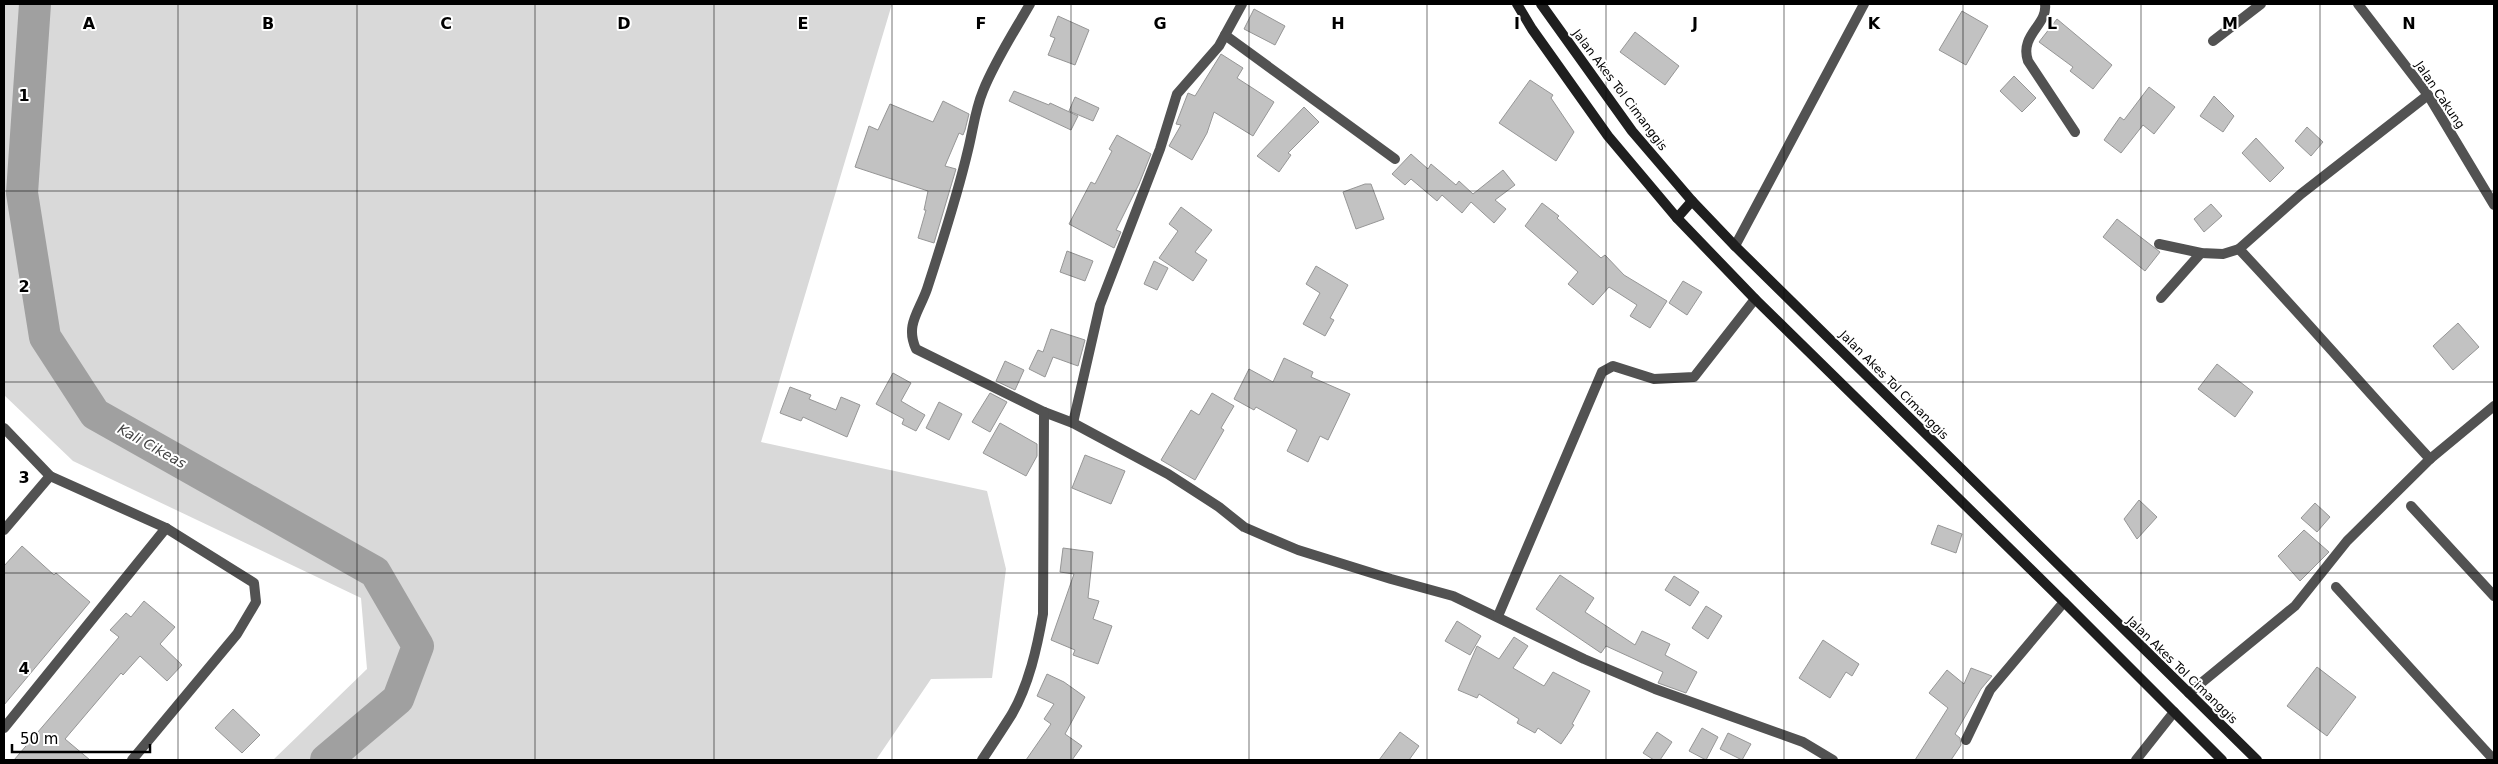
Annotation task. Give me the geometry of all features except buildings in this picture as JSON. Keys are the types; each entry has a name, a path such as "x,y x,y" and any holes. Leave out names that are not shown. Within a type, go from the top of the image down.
{"main road":[{"path":"1517,4 1532,29 1608,136 1677,218 1754,299 2064,602 2222,760"},
{"name":"Jalan Akes Tol Cimanggis","path":"1541,4 1632,131 1692,201 1735,246 2256,760"},
{"path":"1677,218 1692,201"}],"street":[{"path":"1030,4 984,89 944,239 919,310 910,325 913,344 916,349 1044,412 1073,423 1168,474 1219,507 1244,527 1266,537 1298,550 1372,573 1440,591 1498,616 1584,659 1655,689 1803,742 1833,760"},
{"path":"1073,423 1100,305 1160,149 1177,94 1218,46 1242,4"},
{"path":"1735,246 1864,4"},
{"path":"2045,4 2043,14 2027,42 2025,52 2028,61 2075,132"},
{"path":"2213,41 2260,4"},
{"name":"Jalan Cakung","path":"2358,4 2428,95 2494,205"},
{"path":"1225,35 1395,158"},
{"path":"2158,244 2201,253 2223,254 2239,249 2301,194 2428,95"},
{"path":"2239,249 2328,344 2430,459"},
{"path":"2161,298 2201,253"},
{"path":"1498,616 1602,372 1613,366 1654,380 1694,377 1754,299"},
{"path":"2189,693 2295,606 2347,541 2430,459 2494,406"},
{"path":"982,760 1012,713 1031,667 1038,644 1043,606 1044,412"},
{"path":"4,428 50,476 166,528 254,583 256,602 237,634 132,760"},
{"path":"4,530 50,476"},
{"path":"2411,506 2494,596"},
{"path":"4,728 166,528"},
{"path":"2336,587 2494,760"},
{"path":"1966,740 1990,690 2064,602"},
{"path":"2136,760 2174,712"}],"shaded area":[{"path":"4,4 892,4 761,442 987,491 1006,569 992,678 931,679 876,760 273,760 367,669 361,598 73,461 4,395"}],"waterway":[{"name":"Kali Cikeas","path":"35,4 22,193 45,337 95,414 375,572 418,646 398,699 326,760"}]}
